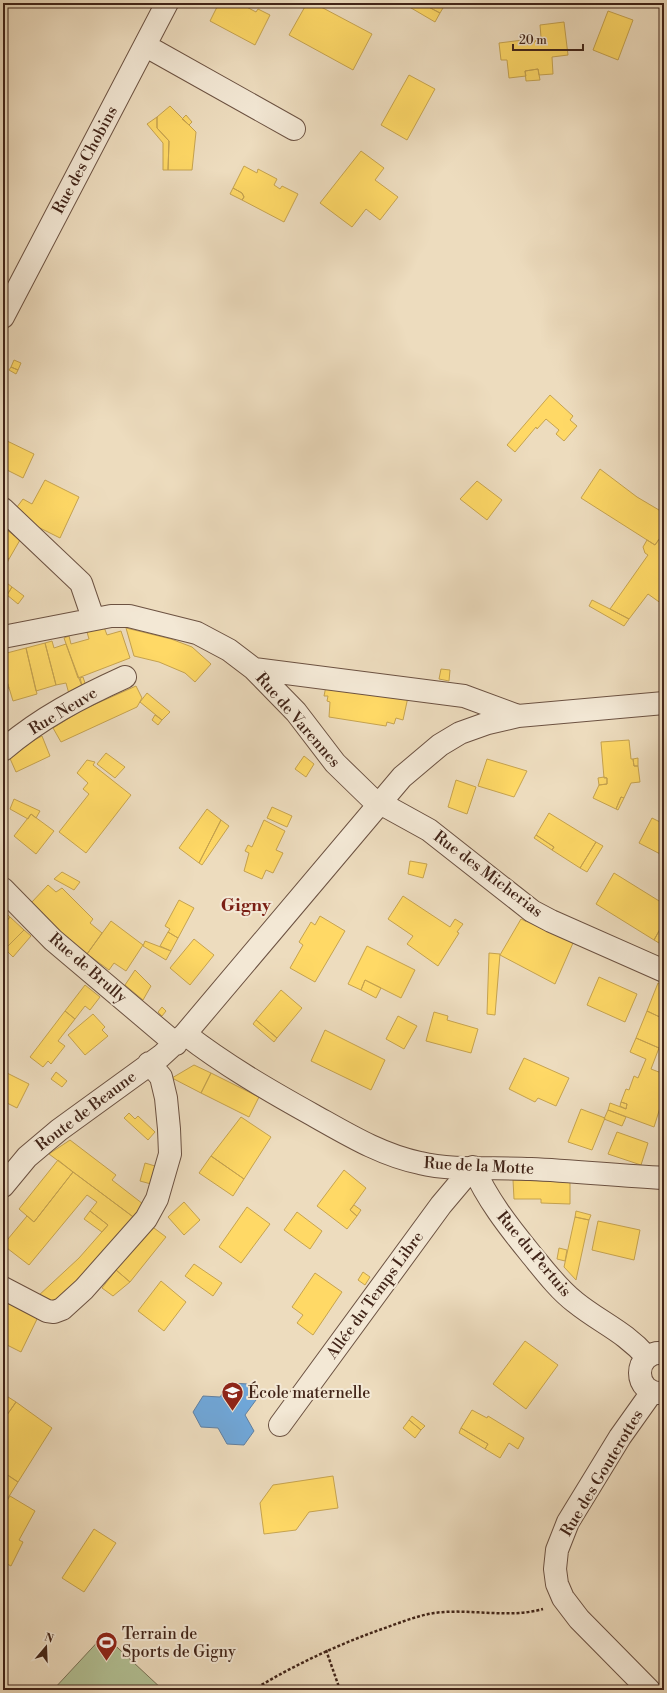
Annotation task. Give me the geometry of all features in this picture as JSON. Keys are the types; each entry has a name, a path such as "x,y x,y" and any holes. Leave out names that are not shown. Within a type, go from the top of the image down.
{"street":[{"name":"Rue des Chobins","path":"3,317 146,46 167,3"},
{"path":"146,46 294,129"},
{"path":"3,509 81,583 93,618"},
{"name":"Rue de Varennes","path":"3,637 93,618 111,616 129,616 197,633 229,650 254,669 296,712 335,763 371,798 380,803"},
{"path":"254,669 464,696 518,716"},
{"name":"Rue Neuve","path":"3,750 42,720 81,698 125,677"},
{"name":"Route de Beaune","path":"3,1186 32,1152 180,1039 402,777 440,745 460,733 488,723 518,716 664,703"},
{"name":"Rue des Micherias","path":"380,803 430,830 532,911 551,921 664,971"},
{"name":"Rue de Brully","path":"3,889 53,940 180,1039"},
{"name":"Rue de la Motte","path":"180,1039 368,1146 392,1156 420,1164 664,1178"},
{"path":"3,1288 47,1311 54,1312 62,1309 84,1289 146,1219 157,1199 170,1154 166,1098 161,1077 149,1063"},
{"name":"Rue du Pertuis","path":"473,1167 482,1188 501,1216 556,1284 574,1302 656,1355"},
{"name":"Allée du Temps Libre","path":"280,1425 441,1205 473,1167"},
{"path":"656,1355 641,1367 640,1373 643,1384 658,1392"},
{"name":"Rue des Gouterottes","path":"648,1690 579,1619 563,1598 557,1584 555,1569 557,1550 568,1522 620,1436 658,1392"}],"path":[{"path":"253,1690 278,1674 326,1650 421,1616 452,1611 525,1613 542,1609 563,1598"},
{"path":"326,1650 340,1690"}],"green space":[{"name":"Terrain de Sports de Gigny","path":"104,1635 163,1690 53,1690"}],"building: Logements":[{"path":"219,3 239,3 256,12 258,9 270,15 255,45 210,21"},
{"path":"307,3 313,3 372,34 353,70 289,35"},
{"path":"407,3 421,3 440,13 435,22 406,5"},
{"path":"421,3 446,3 440,13"},
{"path":"608,11 633,20 618,60 593,50"},
{"path":"564,22 568,55 552,57 553,74 539,75 538,69 525,71 526,76 509,78 507,60 501,60 499,43 531,39 531,42 535,42 535,38 541,37 540,25"},
{"path":"538,69 540,80 526,81 525,71"},
{"path":"409,75 435,89 407,140 381,125"},
{"path":"170,106 196,132 192,170 168,170 169,141 157,128 157,117"},
{"path":"186,115 192,122 189,125 182,119"},
{"path":"157,117 157,128 169,141 168,170 163,170 163,143 147,124"},
{"path":"361,151 384,168 375,180 398,197 380,220 366,209 352,227 320,203"},
{"path":"244,166 257,173 258,169 277,179 274,185 280,189 282,186 298,194 284,222 242,200 244,197 242,193 233,188"},
{"path":"233,188 242,193 244,197 242,200 230,194"},
{"path":"14,360 21,363 18,370 11,367"},
{"path":"11,367 18,370 16,374 9,370"},
{"path":"550,395 573,416 570,420 577,426 564,441 556,434 559,430 546,419 537,429 536,427 515,452 507,445"},
{"path":"3,439 34,454 23,478 3,468"},
{"path":"600,469 637,497 664,513 664,532 655,545 581,498"},
{"path":"45,480 79,497 60,538 38,527 17,507 23,499 32,504"},
{"path":"477,481 502,500 487,520 460,499"},
{"path":"3,527 20,540 9,559 3,555"},
{"path":"664,532 664,573 662,576 664,578 664,602 662,604 648,594 629,619 610,609 648,555 645,553 643,547 647,540 655,545"},
{"path":"3,555 9,559 3,571"},
{"path":"3,580 12,587 7,595 3,592"},
{"path":"12,587 24,596 18,604 7,595"},
{"path":"592,600 629,619 624,626 589,606"},
{"path":"104,627 107,635 121,631 130,658 78,678 64,638 69,636 71,644 89,639 87,632"},
{"path":"126,628 171,639 192,647 211,664 195,682 185,673 159,662 134,656"},
{"path":"52,641 54,648 66,644 83,689 69,694 66,683 56,685 45,643"},
{"path":"45,643 56,685 36,691 26,648"},
{"path":"26,648 37,694 13,701 3,668 3,654"},
{"path":"441,669 450,670 449,681 439,679"},
{"path":"3,676 5,676 9,688 5,689"},
{"path":"83,677 87,689 83,689 80,678"},
{"path":"136,686 142,698 137,707 61,742 53,728 82,710"},
{"path":"326,686 408,697 403,720 396,718 394,724 387,722 386,726 329,717 330,702 327,701 328,696 324,696"},
{"path":"147,693 170,712 162,720 140,702"},
{"path":"155,715 162,720 158,725 152,720"},
{"path":"42,736 50,756 16,772 8,754"},
{"path":"629,740 631,759 633,759 634,766 638,766 640,782 631,783 624,798 621,797 616,809 593,798 599,785 607,784 607,778 604,778 601,742"},
{"path":"106,753 125,767 115,778 97,764"},
{"path":"304,756 314,764 306,777 295,769"},
{"path":"638,758 638,766 634,766 633,759"},
{"path":"487,759 527,771 514,797 478,786"},
{"path":"87,760 95,762 93,765 131,795 86,853 59,832 89,794 83,789 88,783 77,773"},
{"path":"598,778 607,778 607,784 599,785"},
{"path":"456,780 476,787 467,814 448,807"},
{"path":"621,797 624,798 618,810 616,809"},
{"path":"14,799 40,811 36,818 31,814 28,819 10,809"},
{"path":"272,807 292,816 287,827 267,818"},
{"path":"207,809 221,820 199,863 179,848"},
{"path":"549,813 596,842 580,868 552,850 554,847 536,835"},
{"path":"31,814 54,831 36,854 14,836"},
{"path":"652,818 664,824 664,856 639,843"},
{"path":"221,820 229,826 202,865 199,863"},
{"path":"264,820 285,831 276,850 283,853 273,873 266,870 262,879 244,871 249,853 245,851 248,845 252,847"},
{"path":"536,835 554,847 552,850 534,838"},
{"path":"596,842 603,846 587,872 580,868"},
{"path":"410,861 427,864 423,878 408,874"},
{"path":"62,872 80,882 74,890 54,879"},
{"path":"614,873 664,904 664,922 654,940 596,904"},
{"path":"48,885 56,892 62,888 93,919 90,923 102,933 87,954 60,933 31,903"},
{"path":"403,896 450,927 455,919 463,924 438,966 407,944 413,936 388,919"},
{"path":"179,900 194,908 178,938 168,932 170,929 165,926"},
{"path":"3,910 10,917 3,925"},
{"path":"320,916 345,931 315,982 290,968 303,945 299,942 311,922 315,925"},
{"path":"10,917 24,930 3,951 3,925"},
{"path":"521,919 573,943 555,984 500,955"},
{"path":"111,921 143,945 126,971 114,963 109,970 87,954"},
{"path":"664,922 664,946 654,940"},
{"path":"24,930 31,936 13,957 5,949"},
{"path":"168,932 178,938 171,951 160,946"},
{"path":"194,939 214,955 190,985 170,968"},
{"path":"145,941 171,951 166,960 143,946"},
{"path":"367,946 415,970 401,998 365,980 361,990 348,984"},
{"path":"489,953 500,954 495,1015 487,1014"},
{"path":"135,970 151,986 143,1000 125,985"},
{"path":"599,977 637,994 625,1022 587,1005"},
{"path":"365,980 381,988 376,998 361,990"},
{"path":"658,983 664,986 664,1019 647,1011"},
{"path":"85,985 100,997 90,1010 85,1006 75,1019 65,1011"},
{"path":"281,990 302,1008 277,1038 256,1020"},
{"path":"162,1007 166,1011 162,1016 158,1012"},
{"path":"65,1011 75,1019 58,1041 65,1046 51,1064 48,1061 43,1067 30,1057"},
{"path":"647,1011 664,1019 664,1035 659,1048 636,1038"},
{"path":"434,1012 448,1016 447,1020 478,1029 471,1053 426,1041"},
{"path":"93,1014 105,1027 102,1030 108,1036 85,1055 68,1035"},
{"path":"398,1016 417,1026 404,1049 386,1039"},
{"path":"256,1020 277,1038 274,1042 253,1024"},
{"path":"325,1030 385,1060 371,1090 311,1061"},
{"path":"636,1038 659,1048 651,1069 664,1074 664,1095 654,1127 608,1110 610,1103 626,1109 627,1104 621,1102 626,1089 629,1090 634,1076 638,1078 646,1059 630,1052"},
{"path":"524,1058 569,1078 556,1106 538,1098 535,1102 509,1089"},
{"path":"194,1065 211,1073 201,1093 172,1078"},
{"path":"3,1071 29,1084 17,1108 3,1101"},
{"path":"56,1072 67,1081 62,1087 51,1079"},
{"path":"211,1073 259,1097 249,1117 201,1093"},
{"path":"621,1102 627,1104 626,1109 620,1106"},
{"path":"581,1109 605,1118 592,1150 568,1142"},
{"path":"608,1110 626,1117 622,1126 604,1119"},
{"path":"129,1113 135,1119 138,1116 155,1132 148,1140 124,1118"},
{"path":"241,1117 271,1137 244,1179 211,1156"},
{"path":"617,1132 648,1143 641,1165 608,1154"},
{"path":"70,1140 116,1175 112,1180 143,1204 136,1219 49,1154"},
{"path":"211,1156 244,1179 233,1196 199,1173"},
{"path":"58,1160 73,1172 34,1222 19,1209"},
{"path":"145,1163 155,1166 151,1184 140,1181"},
{"path":"344,1170 366,1188 350,1210 357,1216 347,1229 317,1206"},
{"path":"73,1172 136,1219 84,1276 53,1305 37,1297 79,1258 108,1225 90,1211 97,1202 87,1195 29,1265 3,1245 27,1216 34,1222"},
{"path":"513,1180 570,1182 570,1204 541,1203 541,1199 514,1199"},
{"path":"184,1202 200,1220 184,1235 168,1217"},
{"path":"354,1205 361,1210 357,1216 350,1210"},
{"path":"247,1207 270,1224 241,1263 219,1247"},
{"path":"90,1211 108,1225 102,1232 84,1219"},
{"path":"576,1211 591,1215 589,1220 575,1217"},
{"path":"297,1212 322,1231 310,1249 284,1230"},
{"path":"575,1217 589,1220 576,1280 564,1267"},
{"path":"598,1221 640,1230 634,1260 592,1250"},
{"path":"150,1225 166,1237 130,1282 116,1270"},
{"path":"559,1248 567,1250 565,1261 557,1259"},
{"path":"194,1264 222,1283 213,1296 185,1276"},
{"path":"116,1270 130,1282 113,1296 102,1288"},
{"path":"363,1272 370,1277 365,1285 358,1280"},
{"path":"315,1273 342,1292 313,1335 297,1323 303,1315 292,1307"},
{"path":"161,1281 186,1302 164,1331 138,1311"},
{"path":"3,1300 38,1317 21,1352 3,1343"},
{"path":"525,1341 558,1365 526,1409 493,1384"},
{"path":"5,1395 16,1402 4,1419 3,1398"},
{"path":"16,1402 52,1428 18,1482 3,1472 3,1421"},
{"path":"472,1410 487,1418 488,1416 524,1438 518,1449 509,1443 500,1458 485,1449 488,1444 461,1428"},
{"path":"412,1416 425,1426 421,1430 409,1420"},
{"path":"409,1420 421,1430 415,1438 403,1428"},
{"path":"461,1428 488,1444 485,1449 459,1433"},
{"path":"3,1472 18,1482 3,1506"},
{"path":"333,1476 338,1508 309,1512 296,1530 264,1534 260,1503 273,1485"},
{"path":"10,1496 35,1511 19,1540 23,1542 11,1566 3,1562 3,1507"},
{"path":"94,1529 116,1543 84,1592 62,1578"}],"building: Écoles":[{"path":"230,1383 248,1384 256,1400 245,1415 254,1431 244,1445 227,1444 218,1428 201,1427 193,1412 203,1396 220,1397"}],"place":[{"name":"École maternelle","path":"233,1412"},
{"name":"Terrain de Sports de Gigny","path":"106,1662"}],"district":[{"name":"Gigny","path":"246,905"}]}
